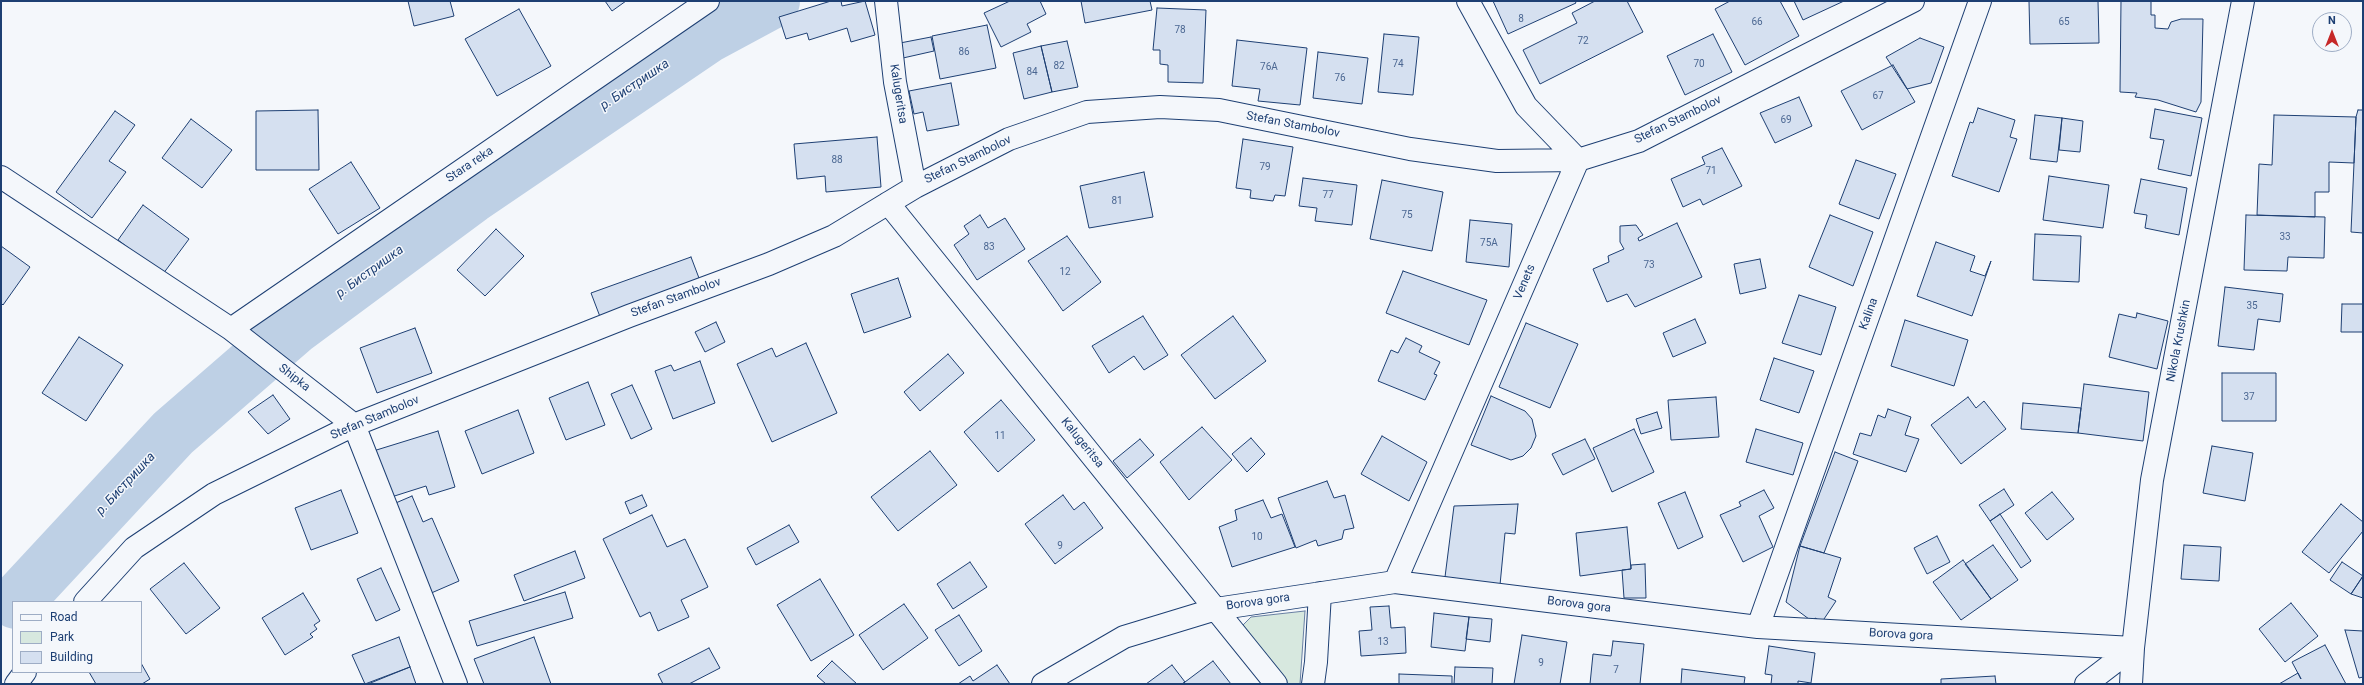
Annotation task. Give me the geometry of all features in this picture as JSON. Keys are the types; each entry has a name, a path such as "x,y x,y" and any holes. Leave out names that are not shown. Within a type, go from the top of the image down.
{"street":[{"name":"Stara reka","path":"237,333 708,1"},
{"name":"Kalugeritsa","path":"886,1 895,82 915,187"},
{"path":"1468,1 1526,106 1578,160"},
{"name":"Stefan Stambolov","path":"86,601 134,548 214,494 354,425 629,316 769,264 834,236 915,187 1009,139 1087,112 1160,107 1219,110 1410,149 1497,161 1578,160 1639,141 1913,1"},
{"name":"Kalina","path":"1758,627 1980,1"},
{"name":"Nikola Krushkin","path":"2131,684 2133,648 2152,480 2243,1"},
{"name":"Venets","path":"1395,582 1578,160"},
{"name":"Shipka","path":"1,177 237,333 354,425"},
{"name":"Kalugeritsa","path":"888,203 1276,684"},
{"path":"354,425 456,684"},
{"name":"Borova gora","path":"1043,684 1124,637 1216,609 1395,582 1758,627 2133,648"},
{"path":"1313,684 1316,662 1320,593"},
{"path":"2086,684 2133,648"},
{"path":"16,684 24,673"}],"green space":[{"path":"1305,611 1300,684 1284,684 1242,626 1251,617"}],"building":[{"path":"408,1 450,1 454,16 414,26"},
{"path":"605,1 626,1 612,11"},
{"path":"831,1 841,1 842,6 865,1 875,35 851,42 847,28 809,40 807,33 786,39 779,17"},
{"path":"1010,1 1040,1 1046,14 1027,24 1031,32 1001,47 984,13"},
{"path":"1081,1 1150,1 1152,10 1085,23"},
{"path":"1493,1 1575,1 1576,3 1508,34"},
{"path":"1595,1 1627,1 1643,32 1540,84 1523,50 1577,23 1572,13"},
{"path":"1730,1 1780,1 1799,36 1745,65 1715,9"},
{"path":"1794,1 1844,1 1803,20"},
{"path":"2029,1 2098,1 2099,43 2030,44"},
{"path":"2121,1 2151,1 2151,15 2155,15 2155,28 2168,29 2171,22 2181,19 2203,19 2201,102 2196,112 2158,100 2135,97 2137,93 2120,92"},
{"path":"1157,8 1206,10 1203,83 1168,82 1168,65 1160,64 1160,50 1153,50"},
{"path":"519,9 551,66 497,96 465,39"},
{"path":"987,25 996,68 940,79 932,36"},
{"path":"1384,34 1419,37 1413,95 1378,92"},
{"path":"1713,34 1732,72 1685,95 1667,56"},
{"path":"931,37 934,51 903,58 900,43"},
{"path":"1920,38 1944,47 1931,83 1907,89 1886,57"},
{"path":"1237,40 1307,48 1300,105 1258,101 1260,89 1232,86"},
{"path":"1067,41 1078,87 1052,92 1041,46"},
{"path":"1041,46 1052,92 1024,99 1013,53"},
{"path":"1318,52 1368,58 1362,104 1313,98"},
{"path":"1893,65 1915,102 1862,130 1841,91"},
{"path":"951,83 959,125 927,131 923,112 914,114 909,91"},
{"path":"1799,97 1812,126 1775,143 1760,113"},
{"path":"1978,108 2015,120 2010,137 2017,139 1999,192 1952,176 1970,122 1973,123"},
{"path":"2155,109 2202,118 2191,176 2158,169 2164,140 2150,138"},
{"path":"318,110 319,170 256,170 256,111"},
{"path":"2358,110 2363,110 2363,233 2351,232 2356,117"},
{"path":"115,111 135,125 109,161 126,172 92,218 56,192"},
{"path":"2035,115 2062,118 2057,162 2030,159"},
{"path":"2274,115 2356,117 2354,163 2329,162 2329,192 2315,192 2315,217 2257,215 2259,164 2272,165"},
{"path":"2062,118 2083,121 2080,152 2059,150"},
{"path":"191,119 232,150 202,188 162,158"},
{"path":"877,137 881,187 826,192 825,176 797,179 794,144"},
{"path":"1243,139 1293,147 1285,196 1275,195 1273,201 1250,198 1251,190 1236,188"},
{"path":"1722,148 1742,186 1703,205 1700,199 1683,207 1671,179 1705,164 1702,157"},
{"path":"1856,160 1896,174 1879,219 1839,204"},
{"path":"351,162 380,208 338,234 309,189"},
{"path":"1144,172 1153,217 1089,228 1080,186"},
{"path":"2049,176 2109,185 2103,228 2043,220"},
{"path":"1303,178 1357,185 1352,225 1315,221 1317,208 1299,206"},
{"path":"2141,179 2187,188 2179,235 2145,228 2147,215 2134,213"},
{"path":"1382,180 1443,192 1432,251 1370,239"},
{"path":"143,205 189,239 163,274 118,240"},
{"path":"980,215 988,228 1005,218 1025,249 977,280 954,245 969,234 964,226"},
{"path":"1830,215 1873,232 1853,286 1809,267"},
{"path":"2246,215 2325,217 2324,258 2288,257 2287,271 2244,270"},
{"path":"1470,220 1512,224 1509,267 1466,262"},
{"path":"1677,223 1702,277 1635,307 1627,294 1607,302 1593,269 1609,262 1608,256 1624,249 1620,242 1620,226 1636,225 1643,235 1638,238 1639,241"},
{"path":"496,229 524,256 485,296 457,270"},
{"path":"2035,234 2081,236 2079,282 2033,280"},
{"path":"1067,236 1101,282 1063,311 1028,261"},
{"path":"1936,242 1975,256 1970,271 1985,276 1991,261 1972,316 1917,296"},
{"path":"1,246 30,267 3,305 1,303"},
{"path":"691,257 702,286 602,322 591,293"},
{"path":"1760,259 1766,288 1740,294 1734,264"},
{"path":"1403,271 1487,300 1469,345 1386,313"},
{"path":"898,278 911,317 864,333 851,294"},
{"path":"2225,287 2283,294 2280,322 2258,319 2254,350 2218,346"},
{"path":"1799,295 1836,307 1821,355 1782,343"},
{"path":"2342,304 2363,304 2363,332 2341,332"},
{"path":"2137,313 2168,321 2157,369 2109,357 2119,314 2136,318"},
{"path":"1143,316 1168,355 1144,370 1134,356 1109,373 1092,346"},
{"path":"1233,316 1266,361 1215,399 1181,355"},
{"path":"1695,319 1706,343 1673,357 1663,333"},
{"path":"1905,320 1968,340 1954,386 1891,366"},
{"path":"716,322 725,342 705,352 695,332"},
{"path":"1526,323 1578,344 1550,408 1499,387"},
{"path":"415,328 432,373 377,393 360,348"},
{"path":"79,337 123,365 86,421 42,393"},
{"path":"1406,338 1422,346 1419,352 1440,362 1434,374 1437,375 1425,400 1378,381 1391,350 1398,353"},
{"path":"806,343 837,413 772,442 737,364 772,348 776,357"},
{"path":"948,354 964,373 920,411 904,392"},
{"path":"1774,358 1814,371 1799,413 1760,400"},
{"path":"700,361 715,403 673,419 655,371 671,365 674,371"},
{"path":"2222,373 2276,373 2276,421 2222,421"},
{"path":"588,382 605,425 566,440 549,398"},
{"path":"2084,384 2149,392 2143,441 2078,433"},
{"path":"632,385 652,429 631,439 611,394"},
{"path":"273,395 290,419 268,434 248,412"},
{"path":"1491,396 1525,411 1532,419 1536,436 1531,448 1523,456 1511,460 1471,445"},
{"path":"1716,397 1719,437 1671,440 1668,400"},
{"path":"1968,397 1976,408 1984,401 2006,429 1961,464 1931,425"},
{"path":"1001,400 1035,440 998,472 964,432"},
{"path":"2023,403 2081,408 2078,433 2021,429"},
{"path":"1888,409 1911,417 1905,435 1919,439 1906,472 1853,454 1860,433 1871,436 1878,415 1885,418"},
{"path":"518,410 534,453 482,474 465,431"},
{"path":"1657,412 1662,428 1641,434 1636,419"},
{"path":"1202,427 1232,460 1189,500 1160,462"},
{"path":"1634,429 1654,472 1612,492 1593,448"},
{"path":"1756,429 1803,443 1793,475 1746,462"},
{"path":"438,431 455,487 429,495 426,486 385,499 370,452"},
{"path":"1382,436 1427,462 1409,501 1361,474"},
{"path":"1251,438 1265,454 1247,472 1232,454"},
{"path":"1140,439 1154,455 1127,478 1113,461"},
{"path":"1585,439 1595,459 1563,475 1552,454"},
{"path":"2212,446 2253,453 2245,501 2203,493"},
{"path":"930,451 957,485 898,531 871,497"},
{"path":"1835,452 1858,461 1824,553 1800,546"},
{"path":"1327,481 1334,498 1345,495 1354,528 1344,530 1342,539 1318,546 1316,540 1296,548 1278,498"},
{"path":"2004,489 2014,505 1990,521 1979,505"},
{"path":"341,490 358,533 311,550 295,508"},
{"path":"1764,490 1774,508 1759,516 1773,547 1743,562 1720,515 1741,506 1739,502"},
{"path":"1685,492 1703,537 1678,549 1658,503"},
{"path":"2052,492 2074,519 2047,540 2025,513"},
{"path":"642,495 647,506 630,514 625,502"},
{"path":"1063,495 1074,510 1084,502 1103,528 1055,564 1025,524"},
{"path":"412,496 423,522 432,518 459,581 429,594 391,505"},
{"path":"1263,500 1271,518 1282,514 1295,547 1232,567 1219,527 1237,520 1235,510"},
{"path":"1518,504 1515,534 1505,533 1500,585 1445,577 1454,506"},
{"path":"2341,504 2363,522 2363,531 2329,573 2302,552"},
{"path":"2000,514 2031,561 2021,568 1990,521"},
{"path":"652,515 667,547 685,539 708,587 681,600 689,617 658,631 650,612 640,617 603,539"},
{"path":"789,525 799,542 756,565 747,548"},
{"path":"1627,527 1631,569 1580,576 1576,533"},
{"path":"1937,536 1950,562 1927,574 1914,548"},
{"path":"1993,545 2018,580 1991,599 1965,564"},
{"path":"2184,545 2221,547 2219,581 2181,579"},
{"path":"1800,546 1841,558 1828,597 1836,601 1822,622 1815,618 1813,622 1786,602"},
{"path":"575,551 585,578 524,601 514,575"},
{"path":"1963,560 1991,599 1961,620 1933,582"},
{"path":"970,562 987,587 953,609 937,584"},
{"path":"2342,562 2363,576 2351,594 2330,580"},
{"path":"184,563 220,608 186,634 150,589"},
{"path":"1645,564 1646,598 1624,598 1622,570 1631,569 1631,565"},
{"path":"381,568 400,610 376,621 357,579"},
{"path":"2363,576 2363,598 2351,594"},
{"path":"820,579 854,635 811,661 777,605"},
{"path":"565,592 573,618 477,646 469,621"},
{"path":"303,593 320,621 314,625 317,629 310,634 313,637 285,655 262,618"},
{"path":"2291,603 2318,636 2285,662 2259,629"},
{"path":"904,604 928,638 883,670 859,635"},
{"path":"1389,606 1391,628 1405,627 1406,653 1361,656 1359,631 1372,630 1370,607"},
{"path":"1434,613 1469,617 1465,651 1431,647"},
{"path":"959,615 982,651 959,666 935,630"},
{"path":"1469,617 1492,619 1490,642 1466,639"},
{"path":"2345,630 2363,631 2363,677 2359,678"},
{"path":"1522,635 1567,642 1560,684 1514,684"},
{"path":"399,637 410,667 365,684 352,655"},
{"path":"534,637 551,684 484,684 474,659"},
{"path":"1613,641 1644,644 1640,684 1590,684 1593,654 1611,656"},
{"path":"2325,645 2346,684 2279,684 2298,673 2292,662"},
{"path":"1769,646 1815,653 1811,683 1798,681 1798,684 1771,684 1772,675 1765,674"},
{"path":"709,648 720,668 689,684 663,684 658,674"},
{"path":"832,661 857,684 826,684 817,676"},
{"path":"1213,661 1231,684 1182,684 1185,682"},
{"path":"142,665 150,679 142,684 96,684 90,673 142,673"},
{"path":"997,665 1010,684 958,684 970,676 973,681"},
{"path":"1172,665 1185,682 1182,684 1146,684"},
{"path":"410,667 416,684 368,684"},
{"path":"1455,667 1493,668 1492,684 1454,684"},
{"path":"1682,669 1745,677 1744,684 1681,684"},
{"path":"1399,674 1452,676 1452,684 1399,684"},
{"path":"1995,676 1996,684 1941,684 1941,679"}],"waterway":[{"name":"р. Бистришка","path":"17,601 173,433 294,328 471,197 708,36 773,1"}]}
